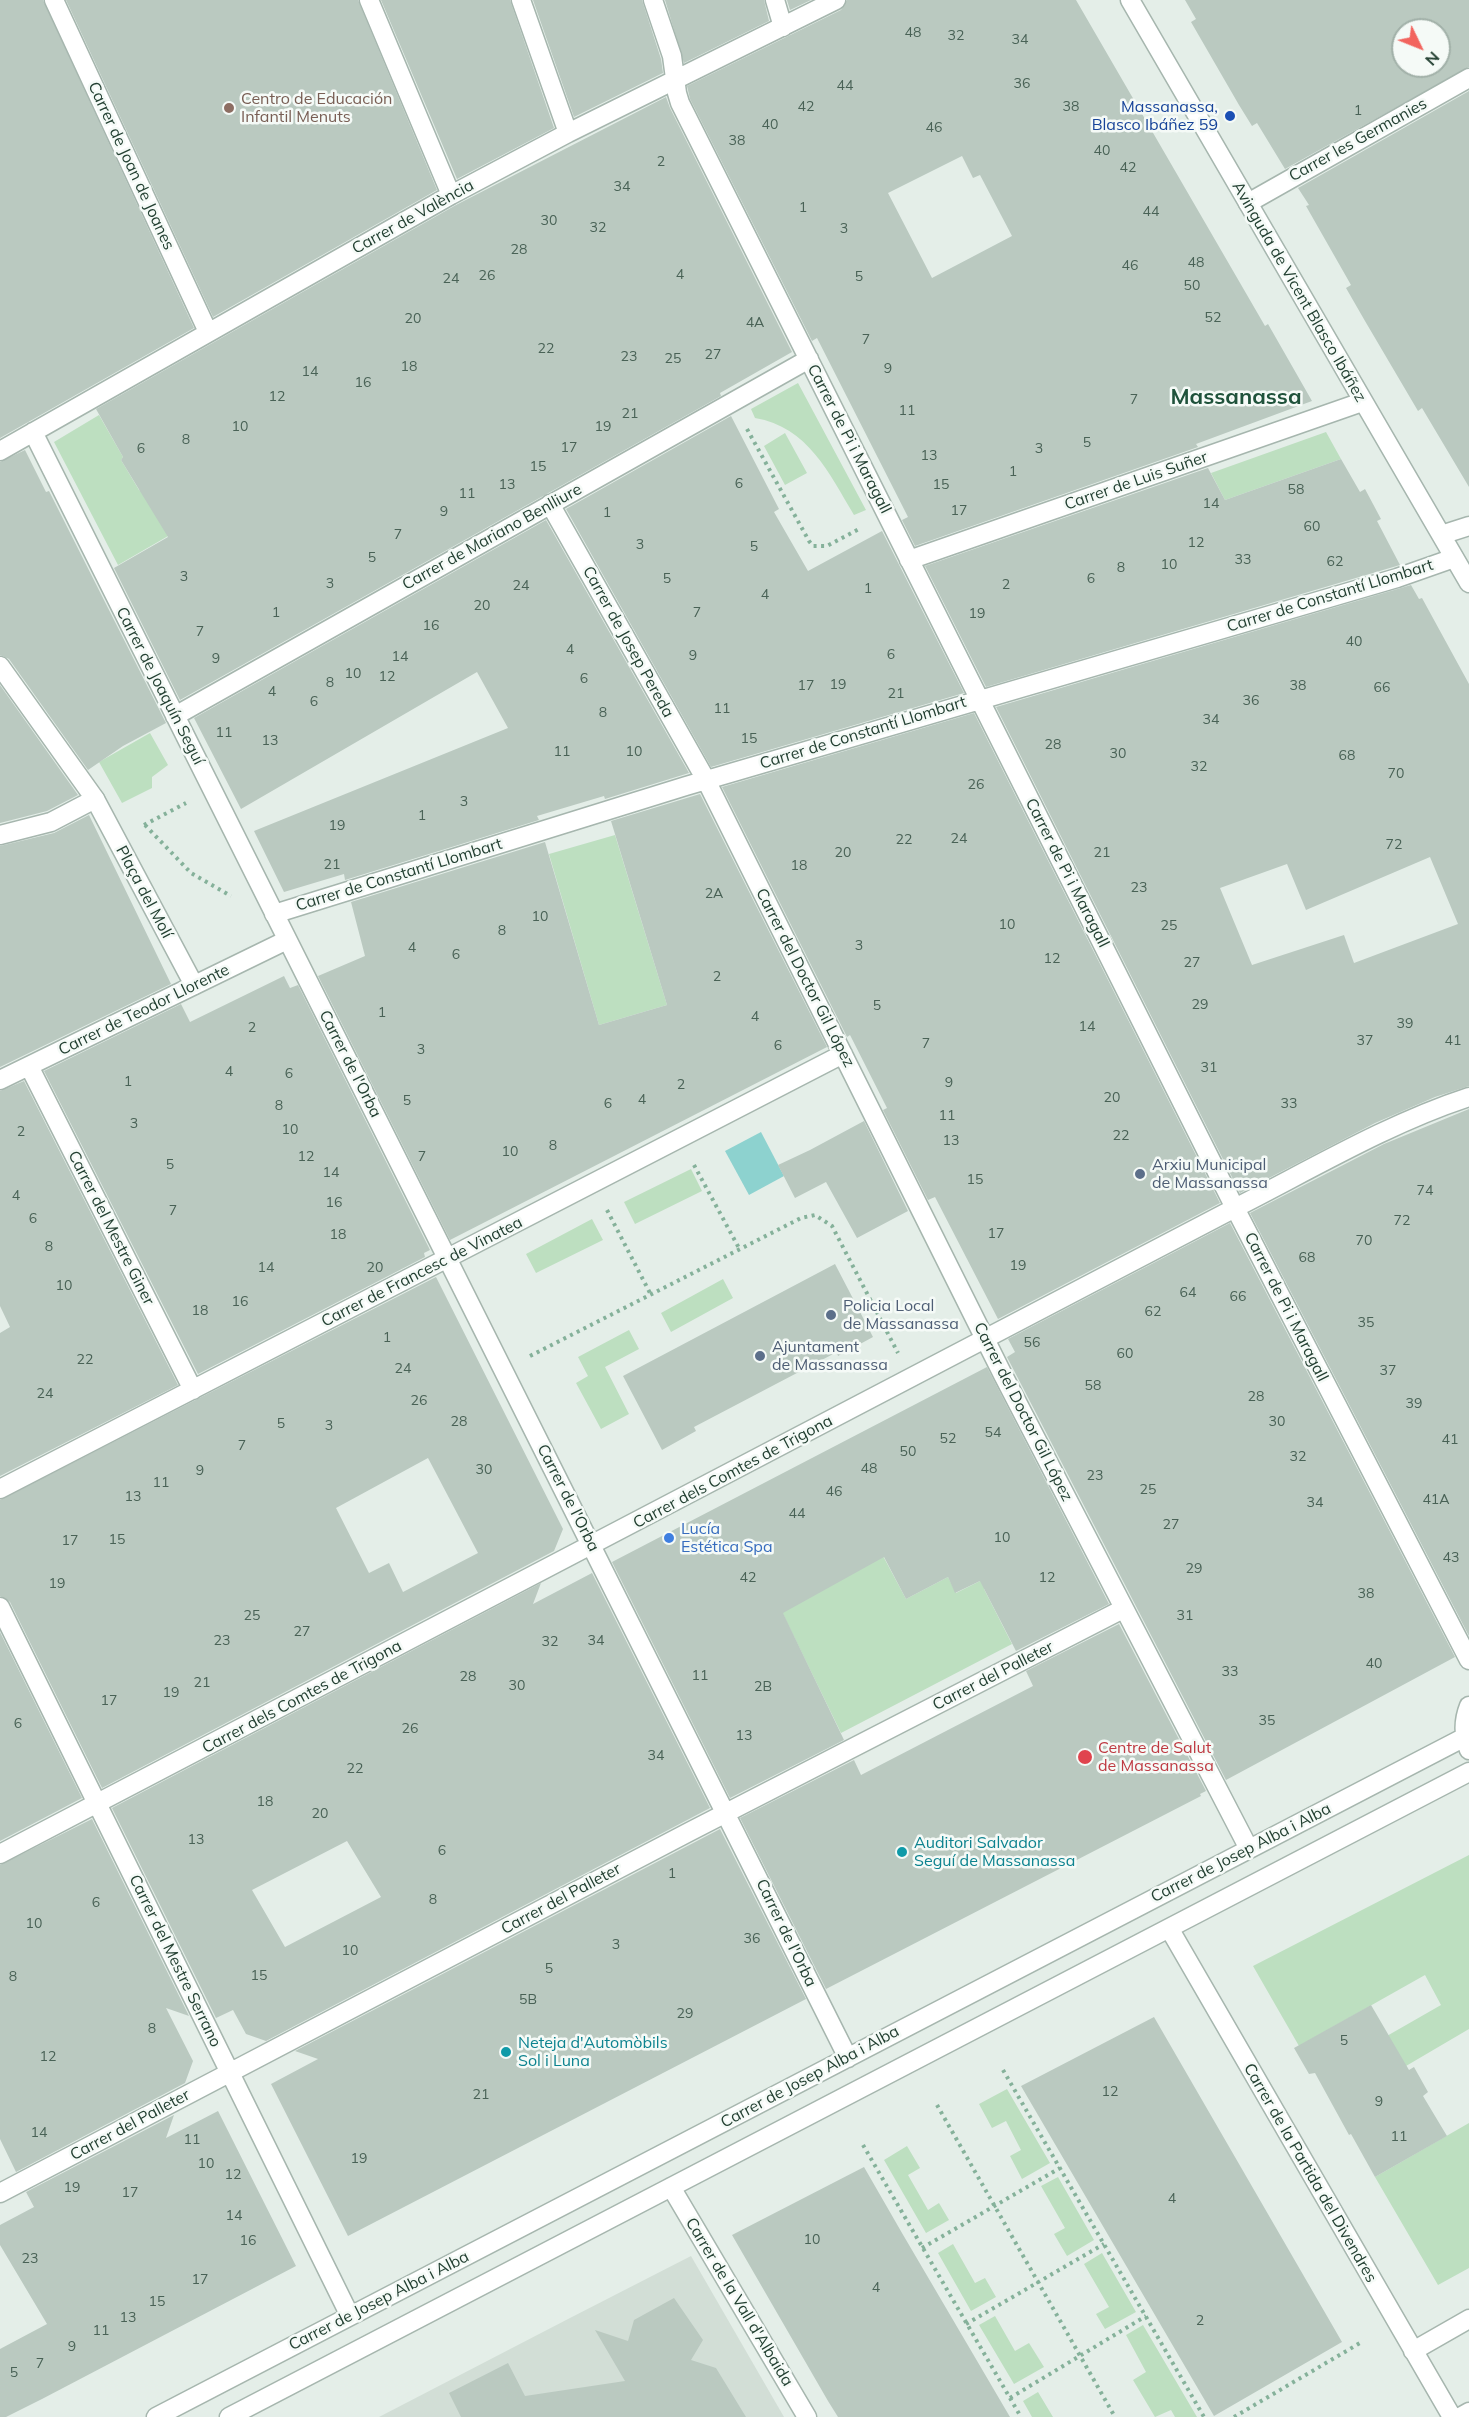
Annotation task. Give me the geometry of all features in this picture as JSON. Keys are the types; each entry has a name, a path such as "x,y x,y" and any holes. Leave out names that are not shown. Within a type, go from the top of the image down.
{"street":[{"name":"Carrer de Joan de Joanes","path":"54,0 208,332"},
{"path":"369,0 451,195"},
{"path":"520,0 568,133"},
{"name":"Carrer de Pi i Maragall","path":"653,0 672,56 680,104 1235,1208 1469,1660"},
{"path":"775,0 783,27"},
{"name":"Carrer de València","path":"0,451 451,195 568,133 836,0"},
{"name":"Avinguda de Vicent Blasco Ibáñez","path":"1130,0 1469,583"},
{"name":"Carrer les Germanies","path":"1248,203 1469,78"},
{"name":"Carrer de Mariano Benlliure","path":"175,716 809,359"},
{"name":"Carrer de Luis Suñer","path":"909,560 1362,402"},
{"name":"Carrer de Joaquín Seguí","path":"33,432 287,940"},
{"name":"Carrer de Josep Pereda","path":"550,504 706,780"},
{"path":"1441,535 1469,526"},
{"name":"Carrer de Constantí Llombart","path":"274,914 706,780 1397,578 1454,558"},
{"name":"Plaça del Molí","path":"0,666 99,805 194,985"},
{"name":"Carrer del Doctor Gil López","path":"706,780 985,1339 1249,1849"},
{"path":"0,835 51,822 99,805"},
{"name":"Carrer de Teodor Llorente","path":"0,1080 287,940"},
{"name":"Carrer de l'Orba","path":"287,940 848,2058"},
{"name":"Carrer de Francesc de Vinatea","path":"0,1489 843,1054"},
{"name":"Carrer del Mestre Giner","path":"29,1066 194,1390"},
{"name":"Carrer dels Comtes de Trigona","path":"0,1854 1235,1208 1396,1126 1435,1108 1469,1097"},
{"name":"Carrer del Mestre Serrano","path":"0,1607 350,2316"},
{"name":"Carrer del Palleter","path":"0,2193 1123,1609"},
{"path":"1467,1744 1464,1723 1469,1706"},
{"name":"Carrer de Josep Alba i Alba","path":"156,2417 1249,1849 1467,1744"},
{"name":"Carrer de Josep Alba i Alba","path":"229,2417 1469,1772"},
{"name":"Carrer de la Partida del Divendres","path":"1168,1928 1452,2417"},
{"name":"Carrer de la Vall d'Albaida","path":"671,2187 807,2417"},
{"path":"1413,2351 1469,2319"},
{"path":"1460,2417 1469,2412"}],"path":[{"path":"745,426 808,541 813,546 827,546 863,527"},
{"path":"144,825 212,789"},
{"path":"99,805 123,805 191,873 239,901"},
{"path":"690,1156 740,1250"},
{"path":"602,1201 651,1295"},
{"path":"521,1360 801,1218 815,1215 832,1226 900,1357"},
{"path":"1003,2070 1204,2417"},
{"path":"937,2105 1115,2417"},
{"path":"862,2145 1021,2417"},
{"path":"922,2248 1060,2168"},
{"path":"966,2324 1104,2244"},
{"path":"1010,2398 1146,2316"},
{"path":"1234,2417 1360,2343"}],"shaded area":[{"path":"691,2256 784,2417 379,2417 570,2318"}],"green space":[{"path":"798,383 866,510 854,515 826,468 803,442 789,431 773,423 755,418 751,409"},
{"path":"99,415 139,490 201,517 118,565 54,442"},
{"path":"1326,432 1341,459 1225,500 1211,473"},
{"path":"785,433 807,473 785,485 764,446"},
{"path":"150,733 168,765 152,777 152,788 122,803 99,762"},
{"path":"615,835 667,1005 599,1025 549,854"},
{"path":"691,1169 702,1191 635,1224 624,1202"},
{"path":"592,1219 603,1240 536,1273 526,1254"},
{"path":"723,1279 733,1298 671,1332 661,1313"},
{"path":"629,1330 639,1349 605,1367 629,1414 601,1429 576,1383 588,1376 578,1357"},
{"path":"883,1556 906,1599 948,1577 956,1593 992,1575 984,1589 1012,1644 841,1733 782,1612"},
{"path":"1469,1855 1469,2029 1406,2066 1317,2076 1441,2005 1425,1975 1299,2046 1253,1966"},
{"path":"1007,2089 1050,2163 1022,2179 1010,2156 1021,2150 1006,2121 992,2128 979,2104"},
{"path":"1469,2123 1469,2268 1438,2285 1375,2177"},
{"path":"907,2146 920,2168 908,2175 928,2210 939,2203 949,2220 926,2233 884,2160"},
{"path":"1058,2177 1094,2240 1067,2256 1054,2234 1065,2228 1041,2186"},
{"path":"953,2244 975,2283 985,2278 996,2297 971,2311 938,2253"},
{"path":"1102,2253 1136,2312 1105,2329 1096,2314 1109,2307 1084,2264"},
{"path":"995,2316 1015,2351 1029,2343 1044,2367 1014,2384 979,2325"},
{"path":"1143,2325 1197,2417 1175,2417 1171,2410 1155,2417 1133,2380 1146,2372 1126,2335"},
{"path":"1038,2392 1053,2417 1032,2417 1023,2401"}],"water":[{"path":"761,1132 784,1176 749,1195 725,1151"}],"building":[{"path":"0,0 43,0 194,328 0,438"},
{"path":"66,0 358,0 437,190 213,317"},
{"path":"381,0 510,0 554,128 457,179"},
{"path":"533,0 642,0 661,59 663,73 574,117"},
{"path":"665,0 764,0 769,21 684,63"},
{"path":"787,0 811,0 790,10"},
{"path":"847,0 1076,0 1265,326 1268,324 1312,401 1196,444 1198,447 915,546 902,520 908,517 817,338 812,341 690,99 687,86 841,10","holes":["962,156 973,178 980,175 1012,236 932,278 888,193"]},
{"path":"1185,0 1469,0 1469,67 1451,77 1451,18 1391,18 1391,78 1449,78 1285,169 1257,123 1252,126 1191,22 1196,19"},
{"path":"1469,91 1469,487 1422,408 1418,411 1346,288 1351,285 1298,188"},
{"path":"666,97 792,352 720,393 721,396 180,700 114,568 168,537 121,460 123,457 96,409 456,205"},
{"path":"731,416 779,509 774,512 808,571 882,531 964,693 711,767 566,509"},
{"path":"25,450 46,492 49,491 166,723 123,746 88,770 9,659 0,655 0,462"},
{"path":"1341,459 1360,492 1365,489 1381,519 1377,521 1400,565 986,687 925,566 1208,468 1225,500"},
{"path":"546,520 689,773 605,799 604,796 537,816 539,820 345,880 344,874 284,892 254,831 508,728 477,672 241,809 194,718"},
{"path":"1411,585 1419,599 1422,598 1469,684 1469,1086 1435,1097 1375,1123 1240,1193 996,707","holes":["1430,857 1458,924 1354,963 1344,935 1252,965 1220,888 1287,864 1306,910"]},
{"path":"0,685 78,795 47,811 0,823"},
{"path":"974,713 1220,1203 998,1319 935,1197 928,1200 883,1110 887,1108 850,1035 847,1037 722,787"},
{"path":"700,794 827,1047 450,1240 318,976 365,956 351,902 545,842 599,1025 667,1005 611,821"},
{"path":"89,815 171,984 0,1067 0,846 54,833"},
{"path":"284,976 290,988 298,985 430,1250 424,1253 425,1257 198,1374 44,1071 181,1004 190,1022"},
{"path":"24,1081 178,1385 0,1476 0,1333 10,1327 0,1306 0,1091"},
{"path":"1469,1109 1469,1636 1250,1213 1384,1144"},
{"path":"864,1121 908,1211 857,1238 826,1182 795,1198 778,1165"},
{"path":"1230,1223 1455,1657 1226,1780 1007,1357 1015,1352 1008,1339"},
{"name":"Ajuntament de Massanassa","path":"835,1264 873,1337 838,1356 837,1352 694,1427 696,1431 662,1450 623,1376"},
{"path":"436,1277 563,1529 554,1551 102,1788 10,1602 0,1596 0,1500","holes":["428,1458 478,1553 403,1592 389,1563 369,1573 336,1508"]},
{"path":"987,1367 1109,1604 1016,1651 980,1581 955,1593 948,1577 906,1599 884,1557 783,1613 844,1740 730,1798 612,1562"},
{"path":"592,1573 710,1808 266,2041 246,2034 233,2010 216,2018 112,1808 541,1583 533,1604","holes":["347,1841 381,1897 285,1947 252,1890"]},
{"path":"1119,1624 1206,1791 1200,1794 1201,1796 826,1989 740,1818 854,1760 861,1775 1033,1686 1026,1671"},
{"path":"0,1632 82,1798 0,1841"},
{"path":"92,1819 189,2016 166,2008 193,2061 185,2083 16,2172 0,2139 0,1865"},
{"path":"720,1829 806,1999 348,2236 271,2084 318,2059 295,2051"},
{"path":"1371,2005 1409,2070 1414,2067 1428,2092 1423,2096 1447,2136 1375,2177 1315,2073 1309,2074 1294,2048"},
{"path":"1154,2017 1342,2342 1214,2416 1021,2086"},
{"path":"218,2111 296,2266 42,2399 6,2417 0,2417 0,2349 47,2324 0,2245 0,2225 34,2207 26,2192 174,2115 166,2138"},
{"path":"864,2167 1010,2417 838,2417 828,2401 732,2235"},
{"path":"674,2298 703,2340 691,2360 716,2368 746,2417 461,2417 449,2393 508,2363 525,2396 625,2381 595,2330 628,2341 634,2320"}],"place":[{"name":"Centro de Educación Infantil Menuts","path":"229,108"},
{"name":"Massanassa, Blasco Ibáñez 59","path":"1230,116"},
{"name":"Arxiu Municipal de Massanassa","path":"1140,1174"},
{"name":"Policia Local de Massanassa","path":"831,1315"},
{"name":"Ajuntament de Massanassa","path":"760,1356"},
{"name":"Lucía Estética Spa","path":"669,1538"},
{"name":"Centre de Salut de Massanassa","path":"1085,1757"},
{"name":"Auditori Salvador Seguí de Massanassa","path":"902,1852"},
{"name":"Neteja d'Automòbils Sol i Luna","path":"506,2052"}],"district":[{"name":"Massanassa","path":"1236,397"}]}
